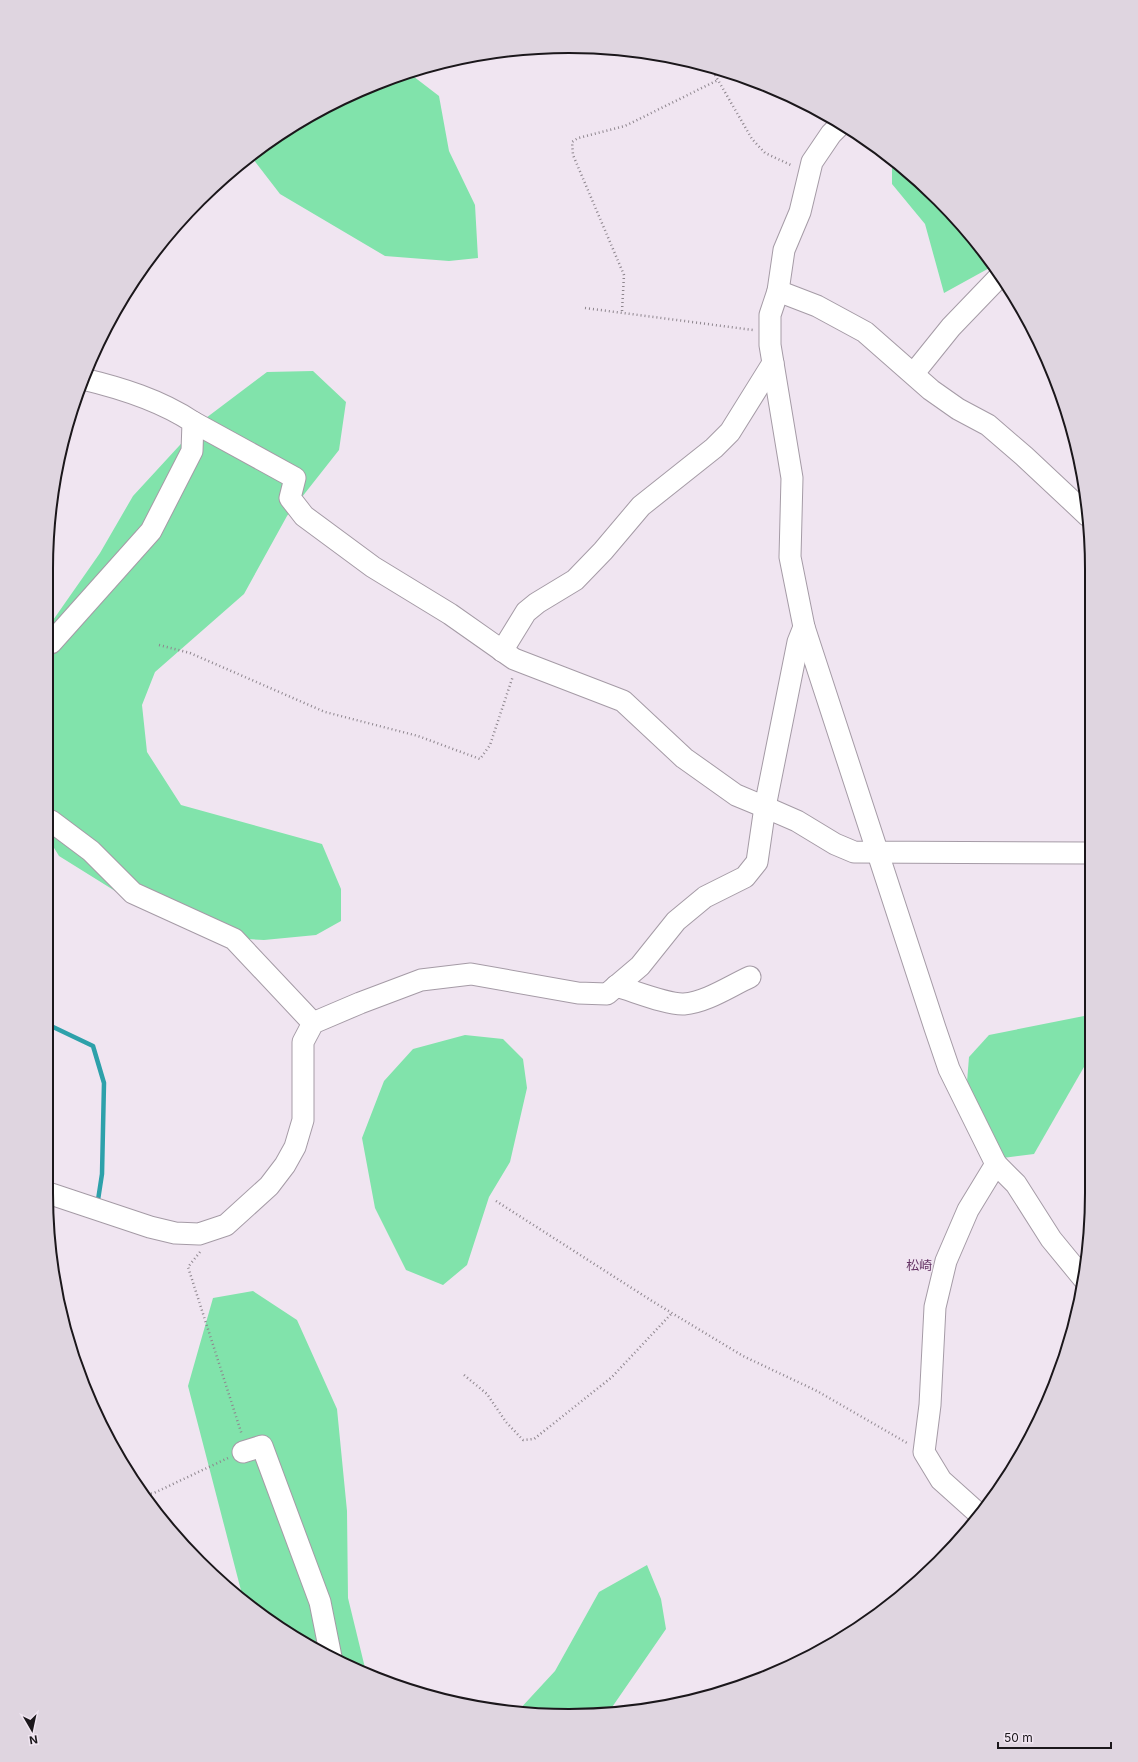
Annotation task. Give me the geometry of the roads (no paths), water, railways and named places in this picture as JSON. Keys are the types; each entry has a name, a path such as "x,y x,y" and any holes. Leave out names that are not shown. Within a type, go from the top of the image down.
{"street":[{"path":"837,128 812,162 800,212 784,250 778,290 770,315 773,363 792,478 790,558 804,627 949,1069 996,1164 1016,1184 1051,1239 1079,1273"},
{"path":"914,373 951,327 996,280"},
{"path":"778,290 817,306 865,332 914,373 931,390 958,409 988,426 1082,510"},
{"path":"510,656 526,612 575,580 603,551 641,506 714,448 730,432 773,363"},
{"path":"89,380 148,399 295,478 290,498 304,516 373,567 450,614 510,656 622,701 684,758 736,795 797,821 835,844 854,852 879,853 1085,853"},
{"path":"53,640 151,531 192,451 192,422"},
{"path":"53,1195 150,1227 175,1233 199,1234 226,1225 269,1186 285,1165 295,1147 303,1120 303,1042 313,1023 421,980 471,974 578,993 607,994 640,966 676,921 706,897 745,877 757,862 765,807 798,642 804,627"},
{"path":"53,823 91,851 133,893 234,939 313,1023"},
{"path":"616,986 668,1002 684,1004 699,1001 750,977"},
{"path":"975,1511 941,1480 924,1452 930,1405 935,1307 946,1261 968,1210 996,1164"},
{"path":"243,1452 262,1446 320,1602 330,1650"}],"waterway":[{"path":"53,1027 93,1046 104,1083 102,1174 98,1200"}],"district":[{"name":"松崎","path":"919,1265"}]}
